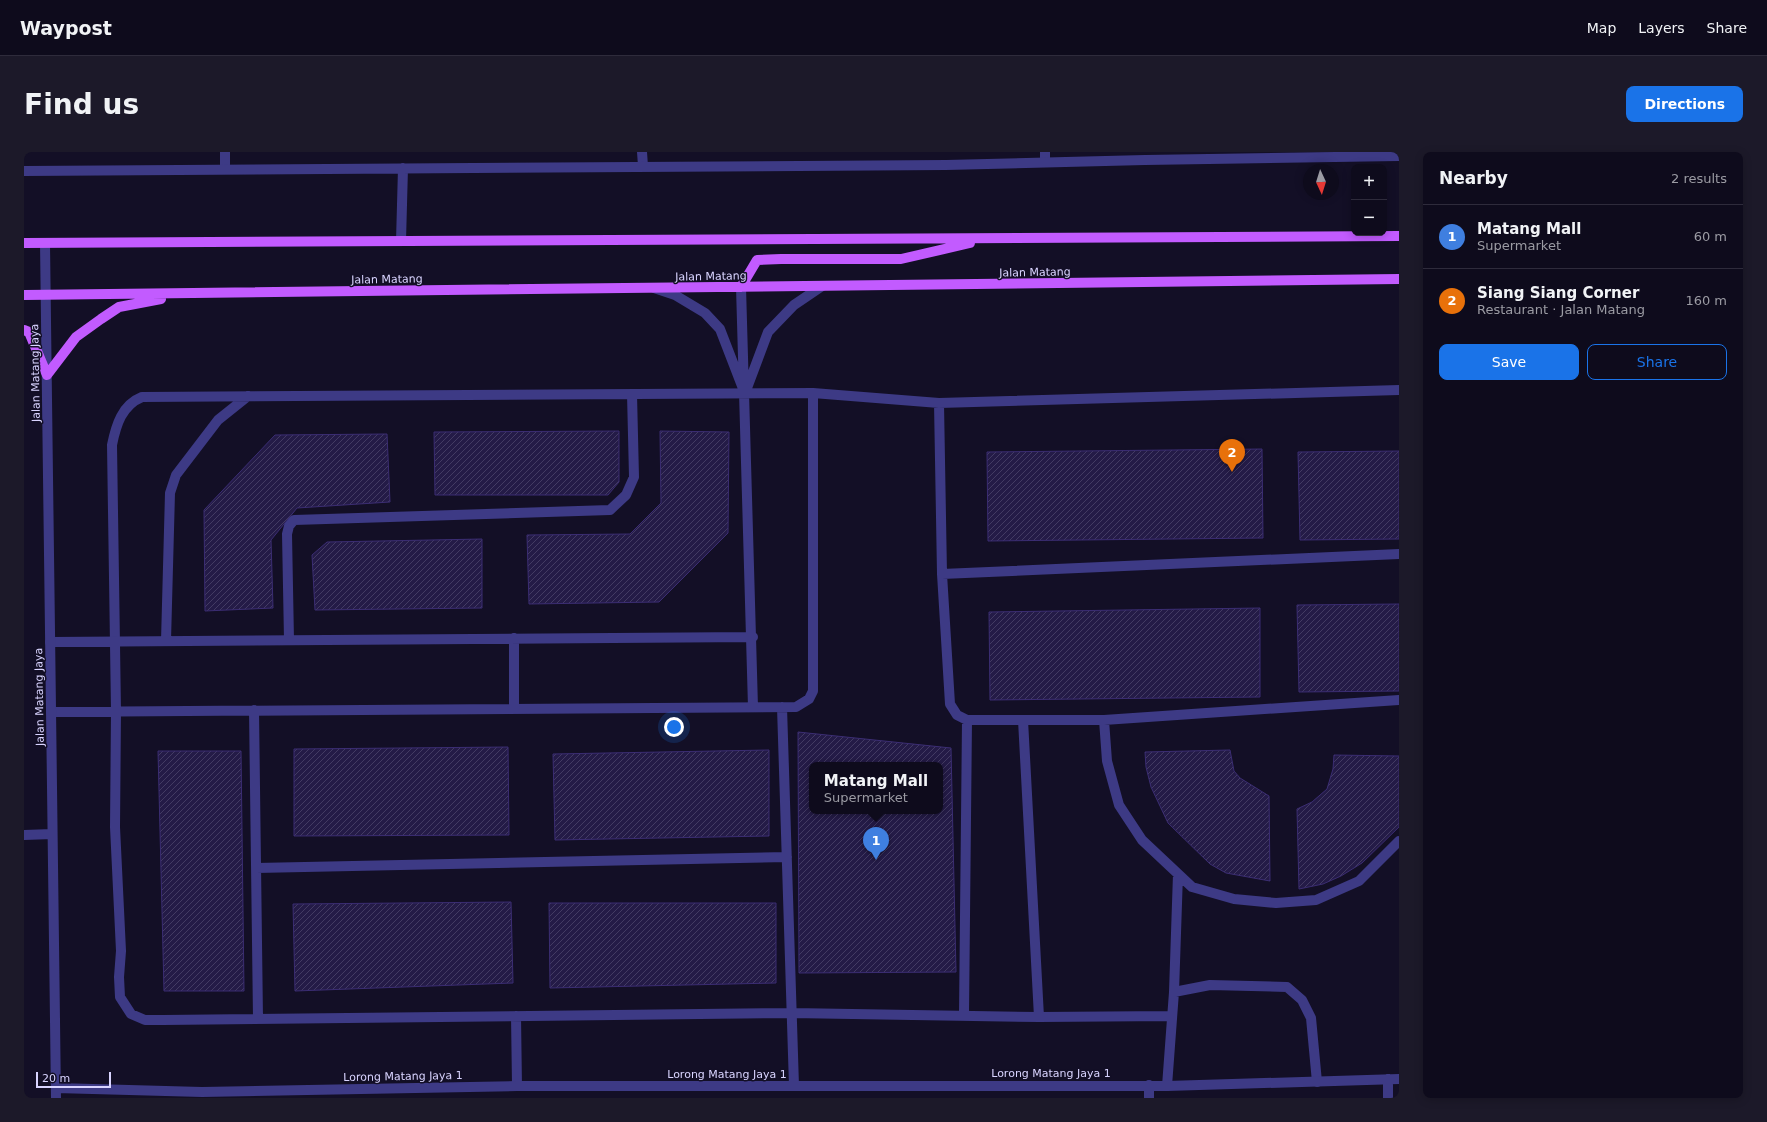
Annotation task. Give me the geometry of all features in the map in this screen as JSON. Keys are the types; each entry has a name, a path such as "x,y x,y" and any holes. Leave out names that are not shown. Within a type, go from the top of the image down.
{"main road":[{"path":"24,243 1399,236"},
{"path":"742,287 757,260 901,259 989,239"},
{"name":"Jalan Matang","path":"24,295 1399,279"},
{"path":"24,330 29,332 47,375 76,338 119,307 184,294"}],"street":[{"path":"225,152 225,169"},
{"path":"642,152 643,166"},
{"path":"24,170 938,165 1045,157 1399,156"},
{"path":"401,241 402,168"},
{"name":"Jalan Matang Jaya","path":"45,243 56,1098"},
{"path":"745,393 768,332 794,305 822,286"},
{"path":"742,287 753,636 753,707"},
{"path":"654,288 675,295 705,312 720,329 745,393"},
{"path":"1172,1016 1038,1017 792,1013 145,1020 131,1014 120,997 119,977 121,951 115,827 116,711 112,445 115,429 120,417 128,406 134,400 142,397 814,393 939,404 1399,390"},
{"path":"51,712 796,707 809,699 813,691 814,393"},
{"path":"289,640 287,534 289,526 294,520 610,510 626,495 634,477 632,394"},
{"path":"166,641 170,493 172,486 176,475 218,420 248,396"},
{"path":"939,404 942,574 950,704 957,715 967,720 1104,720 1399,700"},
{"path":"942,574 1399,554"},
{"path":"50,642 753,636"},
{"path":"514,638 514,709"},
{"path":"782,707 794,1086"},
{"path":"254,710 258,1019"},
{"path":"964,1015 967,720"},
{"path":"1023,720 1038,1017"},
{"path":"1104,720 1107,761 1119,805 1142,840 1192,887 1234,900 1276,903 1316,900 1359,881 1399,841"},
{"path":"24,834 52,834"},
{"path":"256,868 787,857"},
{"path":"1167,1086 1174,992 1178,874"},
{"path":"1174,992 1210,985 1287,987 1302,1000 1311,1018 1317,1082"},
{"path":"516,1016 517,1086"},
{"path":"1388,1078 1388,1098"},
{"name":"Lorong Matang Jaya 1","path":"56,1088 202,1095 517,1086 1167,1086 1317,1082 1388,1078 1399,1079"},
{"path":"1149,1085 1149,1098"}],"building":[{"path":"619,431 619,482 608,495 435,495 434,432"},
{"path":"660,431 729,432 728,533 659,602 529,604 527,535 630,534 661,503"},
{"path":"387,434 390,502 297,508 271,540 273,608 205,611 204,510 275,435"},
{"path":"1262,449 1263,538 988,541 987,452"},
{"path":"1399,451 1399,539 1300,540 1298,452"},
{"path":"482,539 482,608 315,610 312,555 327,542"},
{"path":"1399,604 1399,691 1299,692 1297,605"},
{"path":"1260,608 1260,697 990,700 989,612"},
{"path":"798,732 951,748 956,972 799,973"},
{"path":"508,747 509,835 294,836 294,749"},
{"path":"769,750 769,836 555,840 553,754"},
{"path":"1230,750 1234,771 1240,778 1269,796 1270,881 1226,873 1210,864 1168,823 1151,787 1146,767 1145,752"},
{"path":"158,751 241,751 244,991 164,991"},
{"path":"1334,755 1399,756 1399,827 1362,863 1341,876 1323,884 1299,889 1297,809 1312,802 1327,789 1333,769"},
{"path":"511,902 513,983 295,991 293,904"},
{"path":"549,903 776,903 776,983 550,988"}],"place":[{"name":"Siang Siang Corner","path":"1232,472"},
{"name":"Matang Mall","path":"876,860"}]}
